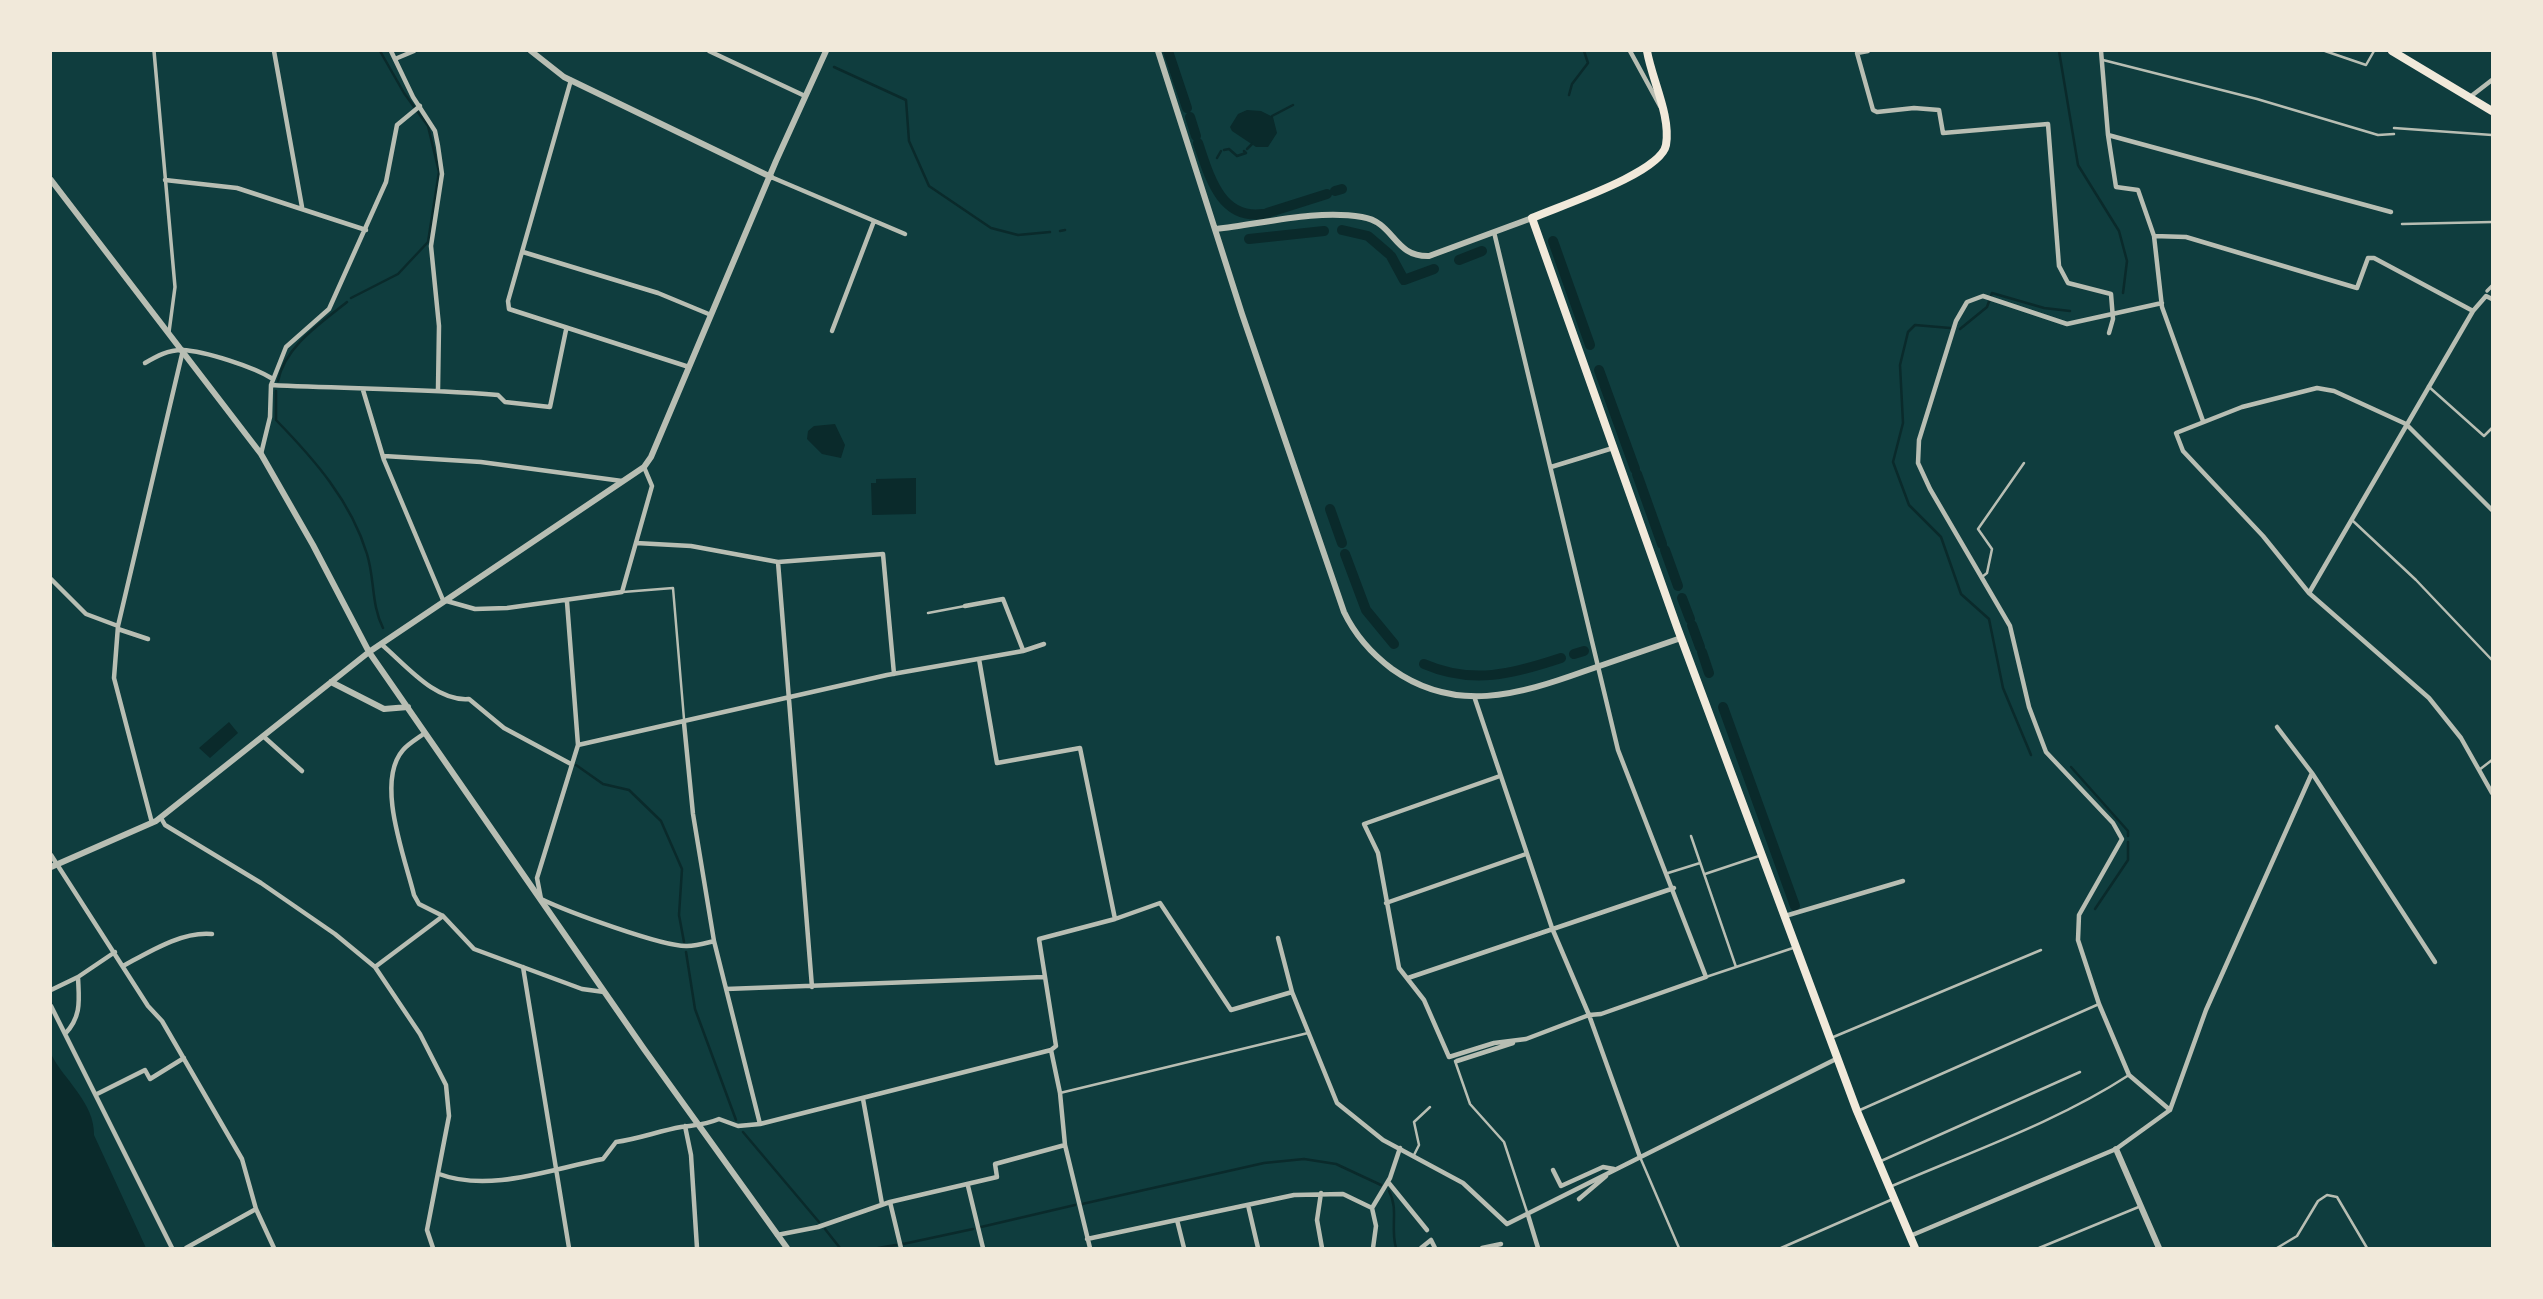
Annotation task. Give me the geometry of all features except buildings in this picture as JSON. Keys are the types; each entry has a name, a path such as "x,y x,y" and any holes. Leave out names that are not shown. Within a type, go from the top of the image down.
{"main road":[{"path":"1647,51 1662,110 1666,147 1656,162 1631,176 1532,218 1681,638 1837,1059 1877,1163 1915,1248"},
{"path":"2392,51 2492,111"}],"street":[{"path":"154,51 175,288 169,332"},
{"path":"274,51 302,207"},
{"path":"391,51 435,131 442,174 431,246 439,326 438,389"},
{"path":"395,59 414,51"},
{"path":"531,51 550,68 571,80 771,177 905,234"},
{"path":"709,51 805,96"},
{"path":"54,866 161,818 369,652 443,600 626,482 644,467 826,51"},
{"path":"1158,51 1351,627 1373,653 1409,680 1444,694 1475,699 1520,693 1681,638"},
{"path":"1630,51 1662,110"},
{"path":"1868,51 1857,53 1873,110 1939,110 1943,133 2048,124 2059,266 2068,283 2111,294 2113,312 2109,334"},
{"path":"2101,51 2108,135 2116,187 2138,190 2154,236 2162,303 2203,421"},
{"path":"571,80 508,301 509,309 566,330 689,367"},
{"path":"2470,97 2492,80"},
{"path":"261,454 268,430 272,382 286,346 329,309 386,182 397,125 420,106"},
{"path":"2108,135 2391,212"},
{"path":"51,180 261,454 369,652 604,992 787,1248"},
{"path":"165,180 237,188 366,230"},
{"path":"1216,229 1330,216 1363,217 1377,221 1400,246 1417,256 1429,256 1532,218"},
{"path":"832,331 874,221"},
{"path":"1457,1060 1706,977 1674,888 1618,750 1597,667 1598,657 1494,232"},
{"path":"2154,236 2186,237 2357,288 2368,258 2374,258 2473,311"},
{"path":"523,252 659,293 712,315"},
{"path":"2487,291 2492,286"},
{"path":"2309,593 2473,311 2486,296 2492,299"},
{"path":"2162,303 2067,324 1987,298 1967,302 1956,321 1920,440 1918,463 1930,489 2010,626 2029,707 2046,752 2113,823 2122,839 2079,915 2078,940 2099,1004 2129,1075 2170,1110"},
{"path":"145,363 166,352 183,350 240,365 272,382 363,390 438,389 498,395 505,402 550,407 566,330"},
{"path":"152,823 114,678 118,628 183,350"},
{"path":"2492,510 2406,424 2343,395 2317,388 2242,407 2176,433 2183,451 2263,536 2309,593 2429,698 2461,738 2492,793"},
{"path":"363,390 383,456 443,600"},
{"path":"1551,467 1614,449"},
{"path":"383,456 481,462 626,482"},
{"path":"443,600 475,609 568,601 622,592 652,486 644,467"},
{"path":"636,543 691,546 778,562 883,554 894,674"},
{"path":"778,562 812,987"},
{"path":"51,579 86,614 148,639"},
{"path":"965,606 1003,598 1023,651"},
{"path":"541,899 537,878 578,745 568,601"},
{"path":"381,644 437,691 461,700 469,699 503,728 572,764"},
{"path":"578,745 894,674 1023,651 1044,644"},
{"path":"979,659 997,764 1080,748 1115,919"},
{"path":"331,682 384,709 408,707"},
{"path":"1475,699 1552,928 1589,1015 1640,1157"},
{"path":"684,723 693,814 714,941 760,1124"},
{"path":"2277,727 2312,773 2435,962"},
{"path":"426,732 402,751 390,778 395,819 414,895 419,904 443,916 474,950 582,989 604,992"},
{"path":"263,736 302,771"},
{"path":"1909,1236 2116,1149 2170,1110 2206,1010 2312,773"},
{"path":"1500,776 1364,824 1378,853 1399,968 1424,1000 1449,1057 1494,1043 1526,1039"},
{"path":"161,818 165,825 287,900 375,967 420,1034 446,1085 449,1116 427,1230 433,1248"},
{"path":"1386,903 1526,854"},
{"path":"51,855 54,866 184,1058 242,1159 256,1209 274,1248"},
{"path":"1784,916 1903,881"},
{"path":"1408,978 1674,888"},
{"path":"541,899 564,910 662,942 686,947 714,941"},
{"path":"439,1174 473,1183 603,1159 616,1142 685,1126 699,1127 719,1119 738,1126 760,1124 1051,1050 1056,1046 1039,939 1115,919 1160,903 1231,1010 1292,992"},
{"path":"375,967 443,916"},
{"path":"123,966 160,945 199,932 212,934"},
{"path":"1278,938 1292,992 1337,1103 1383,1140 1463,1183 1507,1224 1837,1059"},
{"path":"51,990 78,977 115,953"},
{"path":"523,967 569,1248"},
{"path":"726,989 1044,976"},
{"path":"65,1034 77,1016 80,999 78,977"},
{"path":"51,1006 172,1248"},
{"path":"1051,1050 1060,1093 1065,1145 1090,1248"},
{"path":"97,1094 145,1070 150,1079 184,1058"},
{"path":"863,1099 883,1204"},
{"path":"685,1126 691,1155 697,1248"},
{"path":"983,1248 968,1186 970,1181 997,1177 995,1164 1065,1145"},
{"path":"1373,1248 1376,1226 1372,1208 1388,1182 1400,1148"},
{"path":"2116,1149 2159,1248"},
{"path":"1553,1170 1561,1186 1603,1167 1615,1169"},
{"path":"1579,1199 1615,1169"},
{"path":"1388,1182 1427,1230"},
{"path":"778,1235 818,1227 890,1202 968,1186"},
{"path":"1087,1239 1248,1205 1321,1193 1343,1194 1372,1208"},
{"path":"1321,1193 1317,1220 1322,1248"},
{"path":"890,1202 901,1248"},
{"path":"1248,1205 1258,1248"},
{"path":"186,1248 256,1209"},
{"path":"1527,1215 1538,1248"},
{"path":"1177,1220 1184,1248"},
{"path":"1421,1248 1431,1240 1436,1248"},
{"path":"1482,1248 1500,1244"}],"lane":[{"path":"2325,51 2366,65 2374,51"},
{"path":"2102,60 2258,99 2378,135 2393,134"},
{"path":"2394,128 2492,135"},
{"path":"2402,224 2492,222"},
{"path":"2428,386 2474,431 2484,436 2492,428"},
{"path":"1982,577 1987,573 1992,549 1978,528 2024,463"},
{"path":"2353,521 2416,580 2492,660"},
{"path":"622,592 673,588 684,723"},
{"path":"928,613 965,606"},
{"path":"2479,770 2492,760"},
{"path":"1691,836 1736,967"},
{"path":"1704,874 1762,855"},
{"path":"1668,873 1700,863"},
{"path":"1706,977 1796,947"},
{"path":"1830,1038 2041,950"},
{"path":"1857,1111 2099,1004"},
{"path":"1060,1093 1308,1033"},
{"path":"1457,1060 1454,1062 1470,1104 1504,1142 1527,1215"},
{"path":"1877,1163 2080,1072"},
{"path":"1888,1188 2039,1121 2107,1089 2129,1075"},
{"path":"1413,1156 1419,1144 1414,1122 1430,1107"},
{"path":"1640,1157 1679,1248"},
{"path":"2277,1248 2297,1236 2318,1200 2327,1195 2337,1197 2367,1248"},
{"path":"1781,1248 1893,1199"},
{"path":"2039,1248 2140,1206"}],"water":[{"path":"1247,110 1261,111 1273,117 1277,133 1268,147 1256,147 1232,131 1230,127 1238,114"},
{"path":"835,424 845,445 841,458 822,454 807,439 808,431 814,426"},
{"path":"916,478 916,514 872,515 871,483 876,483 876,479"},
{"path":"229,722 238,733 210,758 199,748"},
{"path":"51,1054 90,1112 94,1135 146,1248 56,1248 51,1238"}],"waterway":[{"path":"351,298 398,274 428,242 439,172 428,126 404,93 380,51"},
{"path":"1168,51 1187,108"},
{"path":"1569,95 1572,84 1588,63 1584,51"},
{"path":"2059,51 2078,165 2119,231 2127,261 2123,293"},
{"path":"834,67 906,100 909,141 929,186 991,228 1018,235 1050,232"},
{"path":"1272,116 1293,105"},
{"path":"1190,117 1196,136"},
{"path":"1198,143 1212,181 1226,203 1248,214 1263,214"},
{"path":"1247,149 1252,144"},
{"path":"1224,150 1229,149 1237,156 1246,153 1244,151"},
{"path":"1217,158 1221,151"},
{"path":"1335,191 1342,189"},
{"path":"1267,213 1327,194"},
{"path":"1060,231 1065,230"},
{"path":"1342,230 1368,236 1389,254"},
{"path":"1249,239 1324,231"},
{"path":"1553,241 1590,345"},
{"path":"1459,260 1482,251"},
{"path":"1391,256 1404,280 1434,269"},
{"path":"1960,329 1987,307 1992,293 2044,308 2070,311"},
{"path":"278,381 282,368 296,346 347,302"},
{"path":"1950,328 1915,325 1908,332 1900,365 1903,423 1893,462 1909,505 1941,537 1961,594 1989,619 2003,688 2031,755"},
{"path":"1599,370 1635,469"},
{"path":"276,391 276,420 330,482 360,535 367,554 383,628"},
{"path":"1637,474 1662,544"},
{"path":"1330,509 1342,543"},
{"path":"1665,550 1678,586"},
{"path":"1345,554 1366,610 1394,644"},
{"path":"1682,598 1690,619"},
{"path":"1692,625 1700,647"},
{"path":"1574,654 1584,651"},
{"path":"1702,652 1709,673"},
{"path":"1424,664 1476,676 1526,669 1561,658"},
{"path":"1723,707 1795,906"},
{"path":"576,765 603,784 629,790 661,821 682,869 679,915 684,942"},
{"path":"2071,767 2128,831 2128,836"},
{"path":"2095,909 2128,860 2128,842"},
{"path":"686,952 695,1009 736,1120"},
{"path":"743,1132 819,1222"},
{"path":"1082,1204 1264,1163 1304,1159 1336,1164 1381,1185"},
{"path":"1389,1191 1393,1205 1396,1248"},
{"path":"981,1227 1075,1205"},
{"path":"825,1229 840,1248"},
{"path":"903,1244 973,1229"},
{"path":"878,1248 896,1245"}]}
